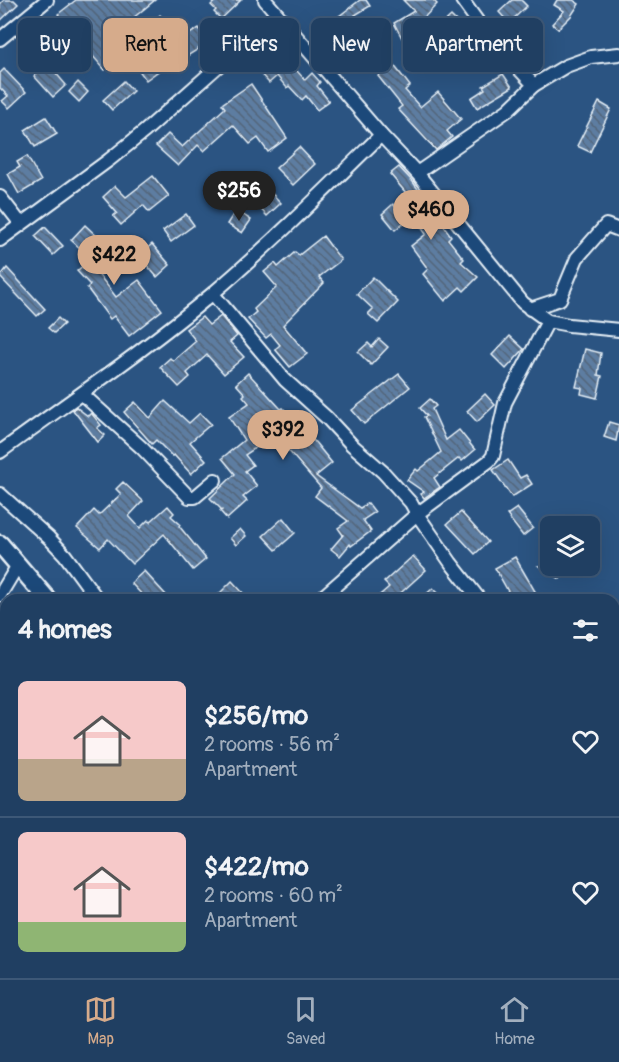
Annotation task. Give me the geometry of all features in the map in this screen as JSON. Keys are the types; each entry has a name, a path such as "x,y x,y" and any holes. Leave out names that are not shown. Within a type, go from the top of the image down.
{"highway":[{"path":"0,544 43,594"}],"street":[{"path":"0,39 47,0"},
{"path":"265,0 381,135 417,173 530,309 549,321 619,330"},
{"path":"462,0 488,36 534,85"},
{"path":"0,240 118,153 277,14"},
{"path":"417,173 508,110 534,85 566,66 591,57 619,54"},
{"path":"0,452 116,371 213,294 288,226 381,135"},
{"path":"0,197 21,224"},
{"path":"530,309 560,299 577,258 606,225 619,230"},
{"path":"213,294 285,380 383,472 411,503 451,564 475,594"},
{"path":"326,594 417,514 489,461 493,456 504,403 549,321"},
{"path":"82,394 142,448 189,497 195,497 215,480"},
{"path":"0,494 65,555 94,594"},
{"path":"1,594 18,565"}],"building":[{"path":"4,0 14,0 18,4 0,21 0,4"},
{"path":"76,0 155,0 133,18 103,18 103,68 91,54 91,18 61,18 58,14"},
{"path":"217,0 241,0 222,18 214,12 216,10 211,5"},
{"path":"360,0 366,0 370,6 355,15 357,18 337,18"},
{"path":"403,0 433,0 437,4 424,18 403,18 402,38 394,23 414,11"},
{"path":"512,0 521,0 527,6 514,18 504,18 499,12"},
{"path":"557,0 573,0 579,4 558,29 552,24 564,11 554,5"},
{"path":"199,28 200,30 200,48 188,56 188,35"},
{"path":"393,64 410,86 405,90 420,107 438,92 461,119 447,131 452,137 436,150 398,109 402,106 378,76 383,72 391,72"},
{"path":"4,69 26,92 9,108 2,101 8,96 0,88 0,73"},
{"path":"39,72 55,72 66,85 53,97 34,76"},
{"path":"140,72 157,72 146,80"},
{"path":"259,72 298,72 305,80 312,73 320,82 317,86 329,101 317,110 306,96 302,100 277,76 269,83"},
{"path":"503,74 512,87 477,108 471,98 485,89 483,86"},
{"path":"124,81 133,91 112,110 103,100"},
{"path":"78,82 88,92 79,102 69,92"},
{"path":"251,84 287,138 268,152 258,138 250,144 233,125 204,151 198,145 178,166 156,146 168,134 182,147 225,108 222,104"},
{"path":"599,102 611,109 590,152 577,146"},
{"path":"46,117 57,134 35,147 25,130"},
{"path":"299,147 315,164 293,185 276,168"},
{"path":"27,156 41,181 19,194 8,174 20,167 17,162"},
{"path":"399,167 413,182 451,236 448,239 464,259 461,262 478,277 464,291 460,287 445,301 423,274 428,269 411,246 426,234 414,217 412,219 410,217 395,230 382,214 393,204 399,211 412,200 390,174"},
{"path":"153,176 169,196 149,212 143,205 121,225 113,216 117,213 103,197 115,186 126,197"},
{"path":"257,178 281,203 267,216 243,190"},
{"path":"236,210 251,220 242,233 227,224"},
{"path":"186,214 194,225 171,242 163,231"},
{"path":"85,225 116,254 99,272 101,274 99,275 116,297 139,280 162,310 129,336 114,316 110,319 87,288 90,285 77,271 91,258 71,240"},
{"path":"45,227 63,246 53,255 35,236"},
{"path":"323,236 341,260 319,277 324,283 283,325 307,354 290,367 275,349 280,345 271,334 266,338 248,319 256,312 254,309 277,287 264,272 275,263 278,267 295,252 299,255"},
{"path":"152,244 170,265 157,277 145,263 140,267 134,260"},
{"path":"7,268 45,309 37,316 0,277"},
{"path":"373,277 398,302 378,323 368,314 373,309 357,294"},
{"path":"221,316 237,336 230,342 244,357 224,374 207,355 187,373 190,377 179,387 160,367 170,358 173,361 196,341 186,329 202,317 209,325"},
{"path":"58,318 64,324 54,333 48,328"},
{"path":"510,336 524,349 506,369 492,355"},
{"path":"379,339 388,347 371,365 358,352 368,343 372,347"},
{"path":"585,349 601,353 598,375 602,376 597,398 581,394 582,388 576,387"},
{"path":"248,373 281,409 283,408 308,438 310,436 332,463 316,476 360,508 368,503 375,512 363,520 371,531 351,546 350,544 340,556 331,549 343,535 338,528 348,521 315,496 321,488 275,435 245,455 253,465 245,471 257,486 243,497 247,501 227,519 210,498 235,474 222,458 244,440 229,417 249,403 236,384"},
{"path":"399,374 410,387 364,424 352,410"},
{"path":"485,394 495,405 477,422 467,411"},
{"path":"430,399 436,406 432,409 446,440 459,430 475,450 462,461 459,458 434,478 440,487 424,498 421,494 424,492 407,480 416,469 418,471 441,452 424,417 427,416 420,408"},
{"path":"165,401 189,423 200,413 211,424 190,442 206,460 191,474 156,440 152,444 124,412 135,402 150,418"},
{"path":"76,407 88,416 91,413 101,425 97,428 105,435 98,442 73,410"},
{"path":"609,422 619,425 616,441 604,437"},
{"path":"508,460 520,478 526,475 532,484 512,497 493,470"},
{"path":"123,482 143,501 129,516 140,528 168,506 174,513 171,516 180,524 179,526 206,559 193,570 164,534 132,564 108,539 100,548 77,528 94,510 99,515 121,494 116,489"},
{"path":"517,508 533,528 523,536 507,515"},
{"path":"461,512 488,542 475,554 447,524"},
{"path":"283,518 295,533 276,550 263,536"},
{"path":"240,529 246,536 236,545 230,538"},
{"path":"413,556 426,570 400,594 381,594 389,587 384,582"},
{"path":"515,557 536,593 510,594 495,568"},
{"path":"144,571 165,594 141,594 131,583"},
{"path":"232,581 244,594 219,594"},
{"path":"433,588 439,594 426,594"}]}
